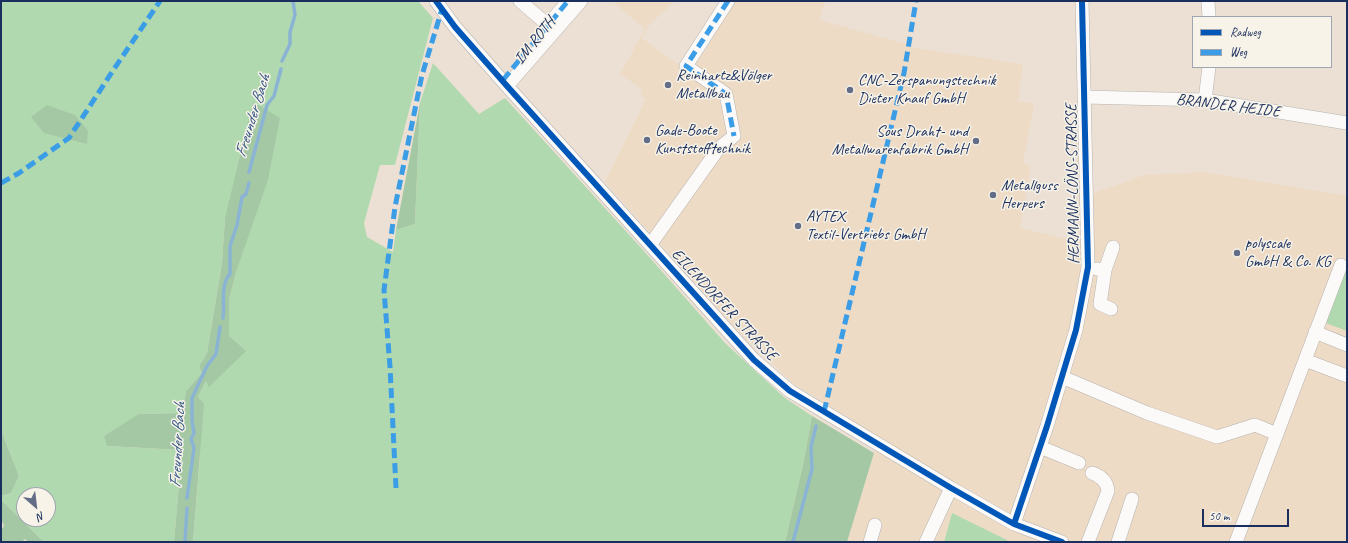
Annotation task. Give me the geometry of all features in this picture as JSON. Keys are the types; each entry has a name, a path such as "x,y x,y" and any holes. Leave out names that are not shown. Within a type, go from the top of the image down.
{"street":[{"name":"EILENDORFER STRASSE","path":"436,1 455,27 754,360 790,391 951,488 1014,524 1062,542"},
{"path":"520,1 548,25"},
{"name":"IM ROTH","path":"505,83 548,25 568,1"},
{"path":"505,83 581,1"},
{"name":"EILENDORFER STRASSE","path":"650,244 719,148 734,136 726,94 686,66 728,1"},
{"name":"HERMANN-LÖNS-STRASSE","path":"1014,524 1040,447 1076,330 1088,266 1082,1"},
{"path":"1208,1 1209,16"},
{"path":"1205,100 1209,68"},
{"name":"BRANDER HEIDE","path":"1084,97 1205,100 1347,123"},
{"path":"1111,309 1100,304 1105,270 1113,247"},
{"path":"1236,542 1341,265"},
{"path":"1088,266 1105,270"},
{"path":"1315,332 1347,345"},
{"path":"1305,360 1347,376"},
{"path":"1062,377 1147,413 1217,437 1255,425 1276,434"},
{"path":"1040,447 1079,464"},
{"path":"1088,542 1108,491 1105,482 1098,475 1092,473"},
{"path":"926,542 951,488"},
{"path":"1118,542 1132,499"},
{"path":"870,542 875,526"}],"shaded area":[{"path":"612,1 675,1 650,24 642,38 690,73 736,1 825,1 819,20 903,43 915,48 1023,64 1018,101 1034,104 1023,163 1031,166 1020,228 1094,245 1094,193 1144,175 1205,172 1347,196 1347,542 1008,542 1007,540 952,513 944,542 847,542 874,453 877,436 794,384 737,330 605,182 646,99 640,95 643,90 620,74 645,29"}],"green space":[{"path":"1,1 418,1 433,18 395,165 380,165 364,223 367,237 393,252 396,230 415,224 420,103 433,63 479,114 505,98 725,343 785,398 812,416 803,465 785,542 193,542 200,456 198,397 206,381 209,386 229,336 229,300 237,269 225,218 222,263 207,353 199,366 202,373 186,391 182,413 139,414 107,446 182,450 174,542 44,542 29,527 56,527 56,487 16,487 16,515 1,500 1,496 11,493 19,476 1,430"},
{"path":"253,102 280,118 268,180 237,269 229,300 229,336 246,351 209,387 206,381 198,397 204,404 193,542 174,542 182,450 107,446 104,436 139,414 182,413 186,391 202,373 199,366 207,353 222,263 225,218"},
{"path":"420,103 415,224 396,230"},
{"path":"47,105 75,115 88,131 87,144 44,133 31,117"},
{"path":"1347,261 1347,331 1326,323"},
{"path":"812,416 874,453 847,542 785,542 803,465"},
{"path":"1,430 19,476 11,493 1,496"},
{"path":"1,500 16,515 16,527 29,527 44,542 28,542 25,539 22,542 1,542 1,530 4,526 1,519"},
{"path":"952,513 1007,540 1008,542 944,542"}],"waterway":[{"name":"Freunder Bach","path":"282,61 290,44 290,32 295,15 293,1"},
{"name":"Freunder Bach","path":"249,172 267,105 274,96 281,69"},
{"name":"Freunder Bach","path":"223,318 224,289 227,278 230,274 230,246 237,225 242,197 246,194 249,183"},
{"name":"Freunder Bach","path":"187,498 194,448 191,439 194,433 192,421 192,398 207,366 216,354 220,327"},
{"path":"793,542 812,469 811,447 816,426"},
{"name":"Freunder Bach","path":"185,542 187,508"}],"marked path":[{"path":"1,183 19,173 69,138 160,1"},
{"path":"503,80 568,1"},
{"path":"728,1 686,66 726,94 734,136"},
{"path":"824,412 904,73 916,1"},
{"path":"396,488 390,367 384,290 395,207 422,75 442,9"}],"cycle path":[{"path":"436,1 455,27 507,86 754,360 790,391 951,488 1014,524 1062,542"},
{"path":"1014,524 1047,426 1076,330 1088,267 1082,1"}],"place":[{"name":"Reinhartz&Völger Metallbau","path":"668,85"},
{"name":"CNC-Zerspanungstechnik Dieter Knauf GmbH","path":"850,90"},
{"name":"Gade-Boote Kunststofftechnik","path":"647,140"},
{"name":"Sous Draht- und Metallwarenfabrik GmbH","path":"976,141"},
{"name":"Metallguss Herpers","path":"993,195"},
{"name":"AYTEX Textil-Vertriebs GmbH","path":"798,226"},
{"name":"polyscale GmbH & Co. KG","path":"1237,253"}]}
